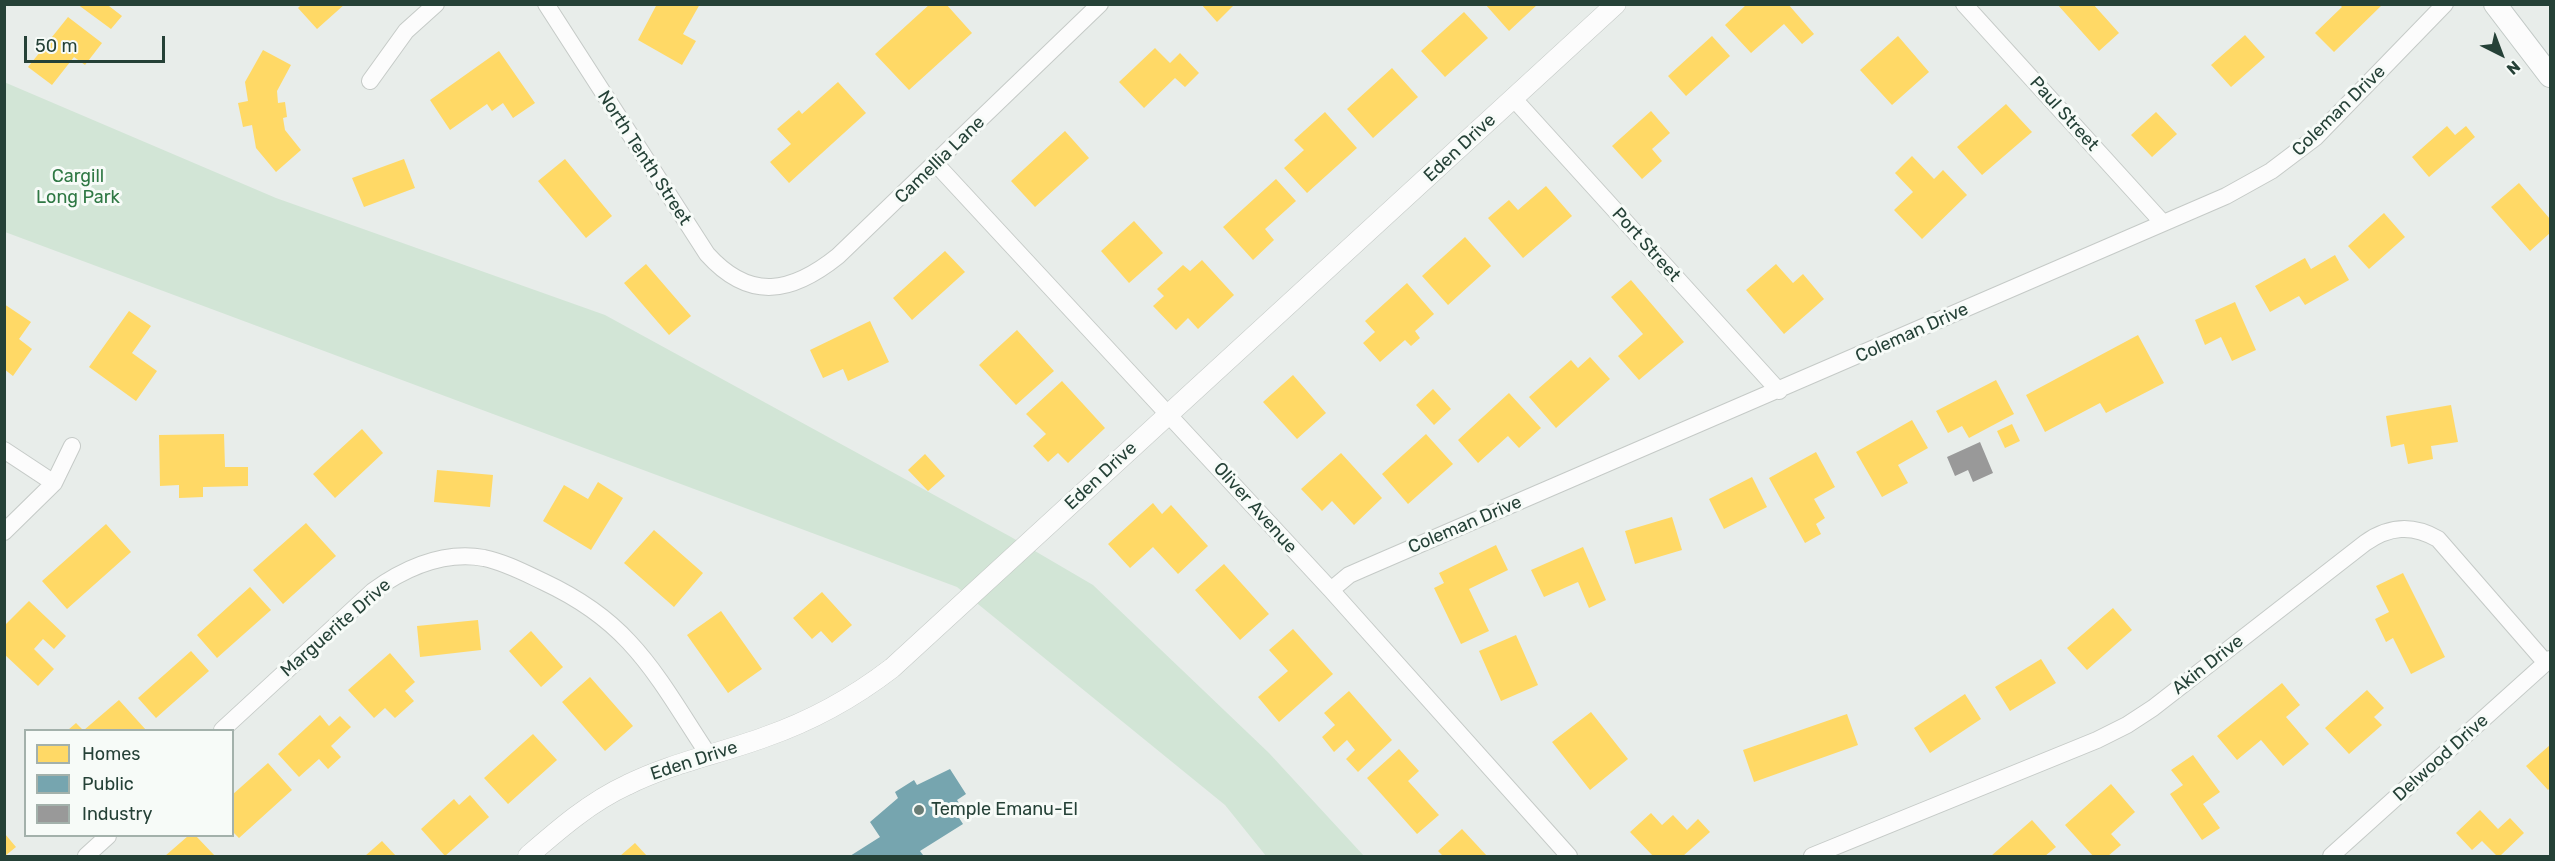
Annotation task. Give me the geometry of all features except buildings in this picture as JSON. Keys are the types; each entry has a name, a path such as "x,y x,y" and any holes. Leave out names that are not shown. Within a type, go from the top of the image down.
{"main road":[{"path":"2495,4 2550,76"}],"street":[{"path":"370,81 396,42 416,20 436,4"},
{"name":"North Tenth Street","path":"546,4 707,255 736,279 764,288"},
{"name":"Camellia Lane","path":"764,288 793,284 826,266 936,164 1100,4"},
{"name":"Eden Drive","path":"528,856 579,814 608,795 647,776 802,723 874,681 910,653 1616,4"},
{"name":"Paul Street","path":"1964,4 2163,223"},
{"name":"Coleman Drive","path":"1331,590 1349,576 1365,568 2242,188 2304,148 2331,125 2445,4"},
{"name":"Port Street","path":"1514,99 1779,390"},
{"name":"Oliver Avenue","path":"936,164 1331,590 1569,856"},
{"path":"4,532 54,483 72,446"},
{"path":"4,450 54,483"},
{"name":"Akin Drive","path":"1812,856 2097,740 2127,725 2153,708 2365,543 2392,529 2414,529 2438,539 2548,661"},
{"name":"Marguerite Drive","path":"223,729 373,591 388,580 405,571 435,561 471,557 500,563 553,586 588,606 609,622 641,655 708,754"},
{"name":"Delwood Drive","path":"2331,856 2548,661"},
{"path":"86,856 107,837"}],"green space":[{"name":"Cargill Long Park","path":"4,82 276,198 605,315 1011,537 1093,585 1269,753 1364,856 1266,856 1225,805 957,587 5,232"}],"place":[{"name":"Temple Emanu-El","path":"919,810"}]}
